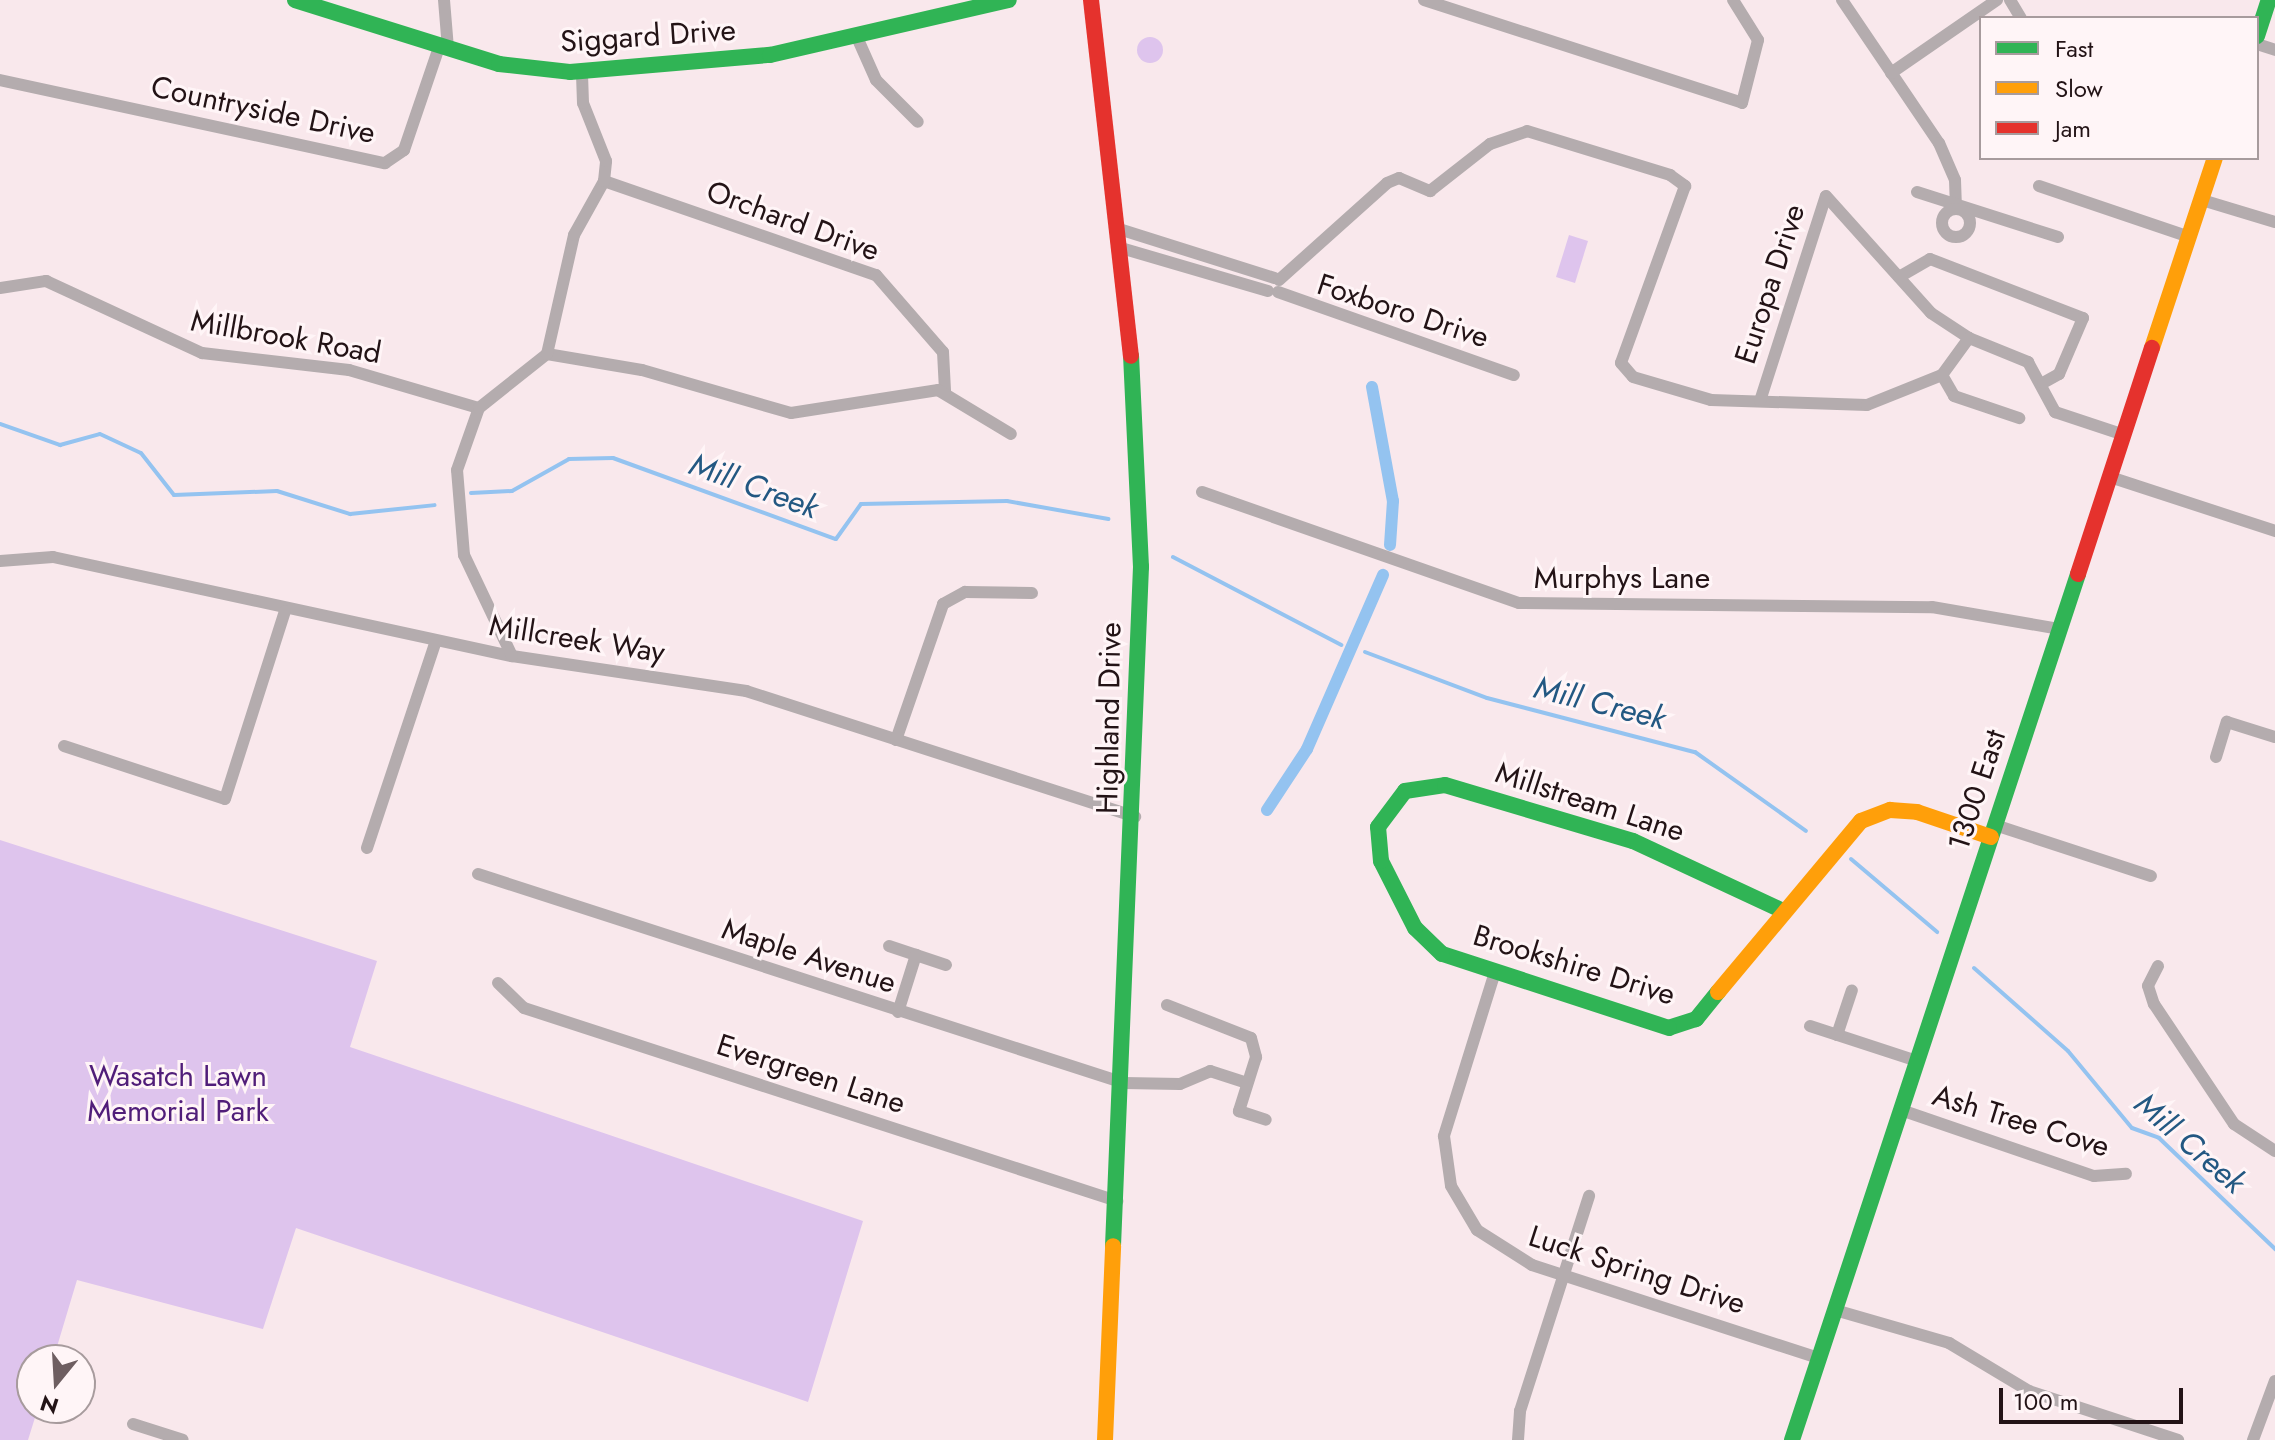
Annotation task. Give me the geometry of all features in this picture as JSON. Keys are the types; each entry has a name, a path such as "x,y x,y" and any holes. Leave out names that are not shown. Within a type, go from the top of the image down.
{"main road":[{"name":"Siggard Drive","path":"295,0 499,64 582,71 770,55 1004,0"},
{"name":"Highland Drive","path":"1091,0 1121,248 1141,567 1135,817 1105,1440"},
{"path":"2259,30 2269,0"},
{"name":"1300 East","path":"1792,1440 2214,160"},
{"name":"Millstream Lane","path":"1382,814 1405,791 1445,785 1633,841 1783,911"},
{"name":"Brookshire Drive","path":"1382,814 1381,861 1423,940 1495,972 1654,1025 1680,1027 1696,1019 1836,844 1861,821 1890,810 1993,831"}],"street":[{"path":"444,0 444,48"},
{"path":"1424,0 1742,103 1758,40 1733,0"},
{"path":"1842,0 1948,161 1956,207"},
{"path":"1891,73 1997,0"},
{"path":"856,35 876,80 918,122"},
{"name":"Countryside Drive","path":"0,80 385,163 404,150 444,48"},
{"path":"512,656 457,530 459,458 479,408 547,354 574,235 604,181 606,161 583,103 582,71"},
{"path":"1275,285 1387,183 1399,178 1430,191 1506,134 1544,134 1685,186 1621,363 1633,377 1694,397 1867,405 1942,375 1969,338"},
{"name":"Orchard Drive","path":"604,181 876,275 943,352 945,391"},
{"path":"2039,186 2190,237"},
{"path":"1917,192 1956,207 2058,237"},
{"name":"Europa Drive","path":"1760,401 1826,196 1899,277 1969,338 2022,359 2043,383 2055,412 2124,435"},
{"path":"2202,200 2275,222"},
{"name":"Foxboro Drive","path":"1119,229 1514,375"},
{"name":"Foxboro Drive","path":"1121,248 1275,285"},
{"path":"1899,277 1926,258 2083,318 2059,374 2043,383"},
{"name":"Millbrook Road","path":"0,288 46,281 202,353 349,370 479,408"},
{"path":"547,354 656,373 791,413 945,391 1011,434"},
{"path":"1942,375 1954,396 2019,418"},
{"path":"2110,477 2275,531"},
{"name":"Murphys Lane","path":"1202,492 1519,603 1957,609 2060,629"},
{"name":"Millcreek Way","path":"0,561 53,557 285,611 512,656 746,691 1135,817"},
{"path":"896,740 943,604 965,592 1032,593"},
{"path":"64,746 225,799 285,611"},
{"path":"367,848 436,641"},
{"path":"2216,757 2227,722 2275,737"},
{"path":"1993,831 2151,876"},
{"name":"Maple Avenue","path":"478,874 1124,1083 1174,1085 1206,1071 1247,1083"},
{"path":"889,946 946,965"},
{"path":"898,1012 916,955"},
{"path":"2158,966 2148,986 2154,1004 2234,1124 2275,1151"},
{"name":"Luck Spring Drive","path":"1495,972 1448,1111 1446,1169 1458,1202 1488,1241 1563,1275 1819,1358"},
{"name":"Evergreen Lane","path":"498,983 524,1008 1117,1201"},
{"path":"1837,1035 1852,990"},
{"path":"1167,1005 1251,1038 1256,1057 1239,1111 1266,1120"},
{"path":"1810,1026 1917,1061"},
{"name":"Ash Tree Cove","path":"1901,1110 2094,1176 2126,1174"},
{"path":"1518,1440 1520,1411 1589,1196"},
{"path":"1835,1310 1949,1343 2029,1391 2178,1440"},
{"path":"2253,1440 2275,1381"},
{"path":"133,1424 183,1440"}],"green space":[{"path":"1150,37 1159,41 1163,50 1159,59 1150,63 1141,59 1137,50 1141,41"},
{"path":"1569,235 1588,241 1575,283 1556,277"},
{"name":"Wasatch Lawn Memorial Park","path":"0,840 377,961 350,1047 863,1221 808,1402 296,1228 263,1329 77,1280 58,1344 16,1344 16,1424 33,1424 28,1440 0,1440"}],"waterway":[{"path":"1372,387 1393,501 1390,545"},
{"name":"Mill Creek","path":"0,424 60,445 100,434 141,453 174,495 277,491 350,514 435,505"},
{"name":"Mill Creek","path":"471,493 512,491 569,459 613,458 836,539 861,504 1007,501 1108,519"},
{"name":"Mill Creek","path":"1173,557 1341,645"},
{"path":"1267,810 1307,749 1383,575"},
{"name":"Mill Creek","path":"1365,652 1487,698 1695,752 1806,831"},
{"name":"Mill Creek","path":"1851,859 1937,932"},
{"name":"Mill Creek","path":"1974,968 2068,1051 2132,1128 2159,1138 2275,1249"}],"traffic: fast":[{"path":"295,0 499,64 570,72 770,55 1009,0"},
{"path":"2259,30 2269,0"},
{"path":"1113,1246 1141,567 1131,356"},
{"path":"1792,1440 2078,574"},
{"path":"1718,992 1696,1019 1669,1028 1442,954 1415,928 1381,861 1378,827 1405,791 1445,785 1633,841 1783,911"}],"traffic: slow":[{"path":"2152,348 2214,160"},
{"path":"1718,992 1861,821 1890,810 1917,812 1991,837"},
{"path":"1105,1440 1113,1246"}],"traffic: jam":[{"path":"1091,0 1131,356"},
{"path":"2078,574 2152,348"}]}
